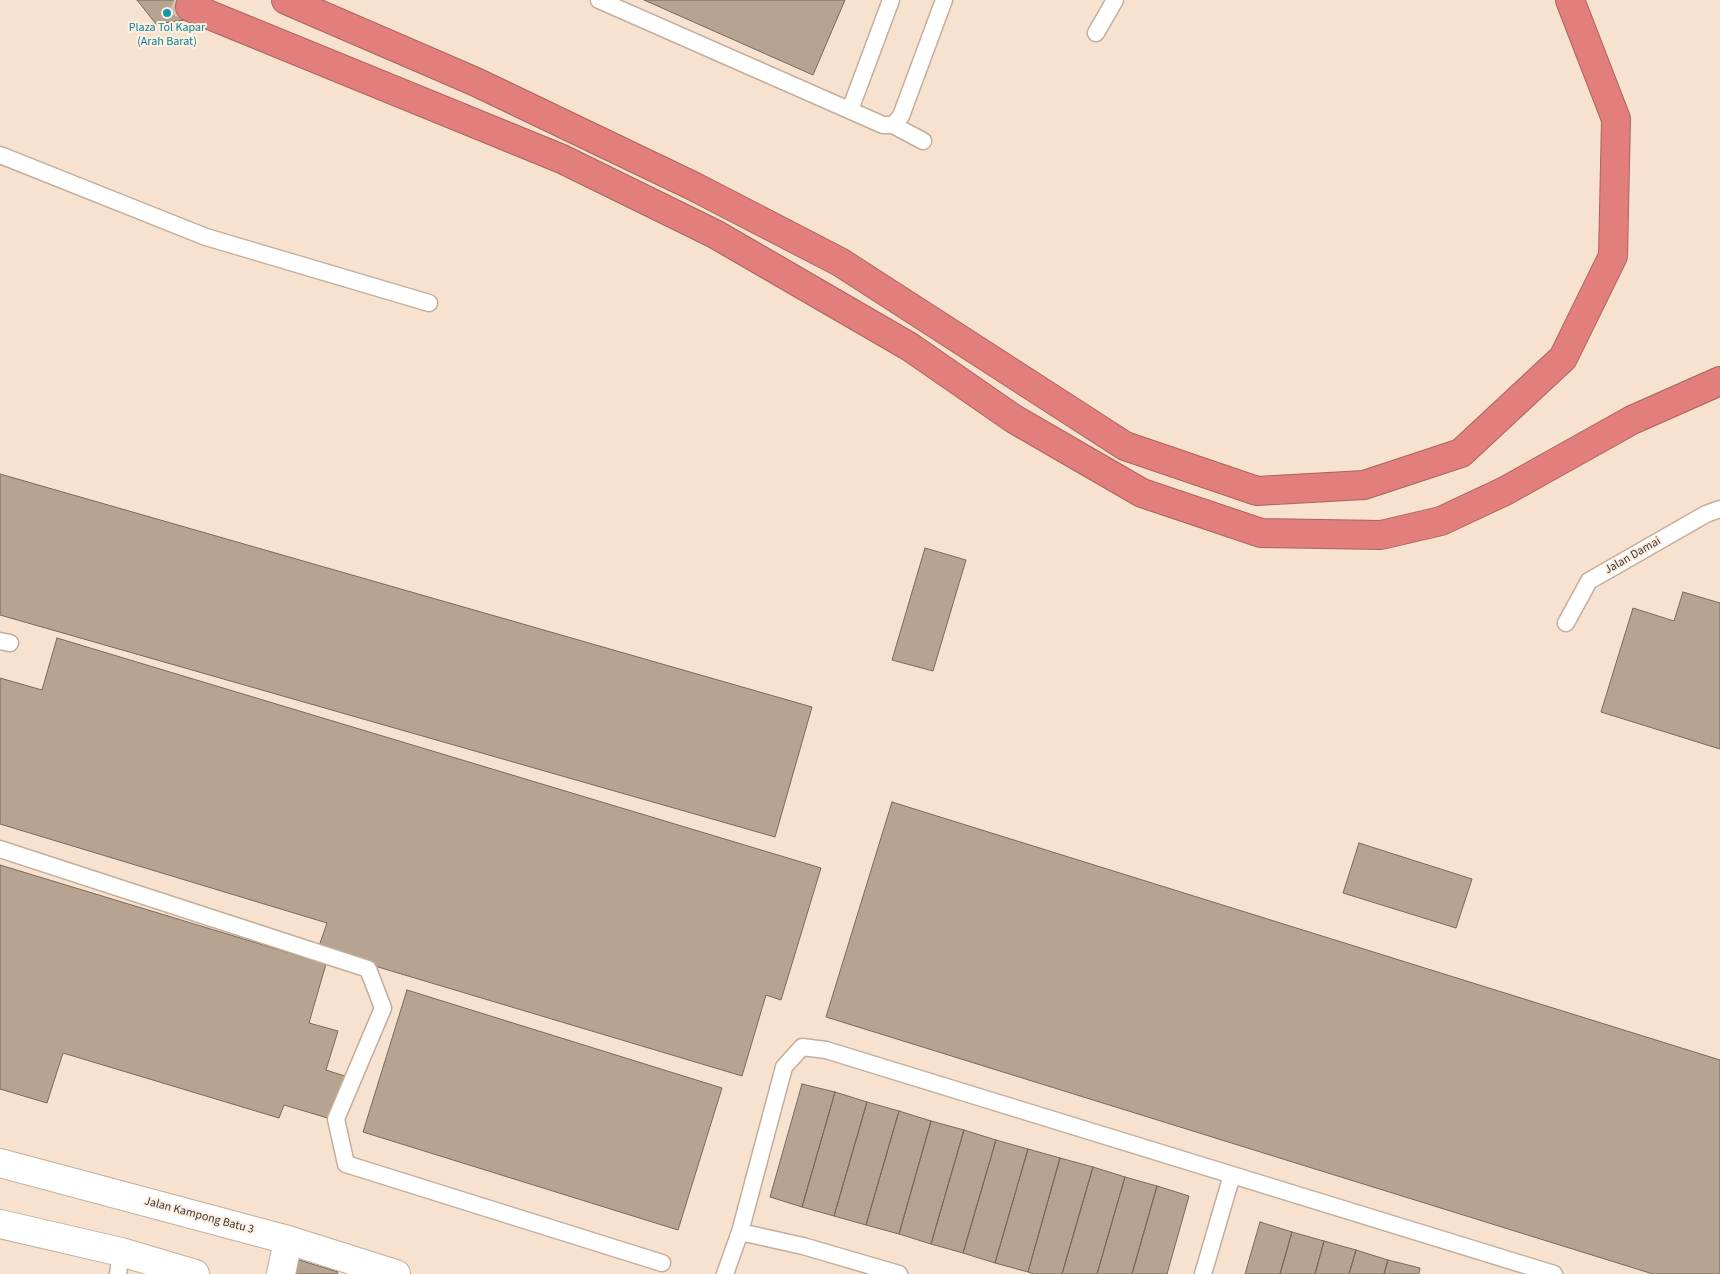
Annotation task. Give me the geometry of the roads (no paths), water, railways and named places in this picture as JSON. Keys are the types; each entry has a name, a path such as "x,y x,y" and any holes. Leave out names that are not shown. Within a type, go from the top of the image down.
{"highway":[{"path":"286,0 476,82 693,186 840,262 1125,446 1257,491 1364,485 1461,453 1563,358 1613,256 1616,119 1570,0"},
{"path":"190,6 562,159 716,234 910,348 1014,419 1142,493 1261,533 1381,535 1441,521 1505,491 1632,420 1720,381"}],"street":[{"name":"Jalan Kampong Batu 3","path":"0,1162 288,1240 396,1274"},
{"path":"0,1224 120,1263 195,1274"},
{"path":"282,1274 288,1240"}],"lane":[{"path":"600,0 883,125 893,125 923,141"},
{"path":"850,110 891,0"},
{"path":"893,125 901,116 944,0"},
{"path":"1096,33 1115,0"},
{"path":"0,156 206,237 429,303"},
{"name":"Jalan Damai","path":"1566,622 1589,581 1706,514 1720,509"},
{"path":"0,849 368,970 383,1008 336,1120 346,1164 662,1263"},
{"path":"726,1274 740,1232 784,1067 802,1047 826,1050 1554,1274"},
{"path":"1203,1274 1232,1175"},
{"path":"740,1232 803,1246 899,1274"}],"tunnel":[{"path":"174,0 190,7"}],"place":[{"name":"Plaza Tol Kapar (Arah Barat)","path":"167,13"}]}
